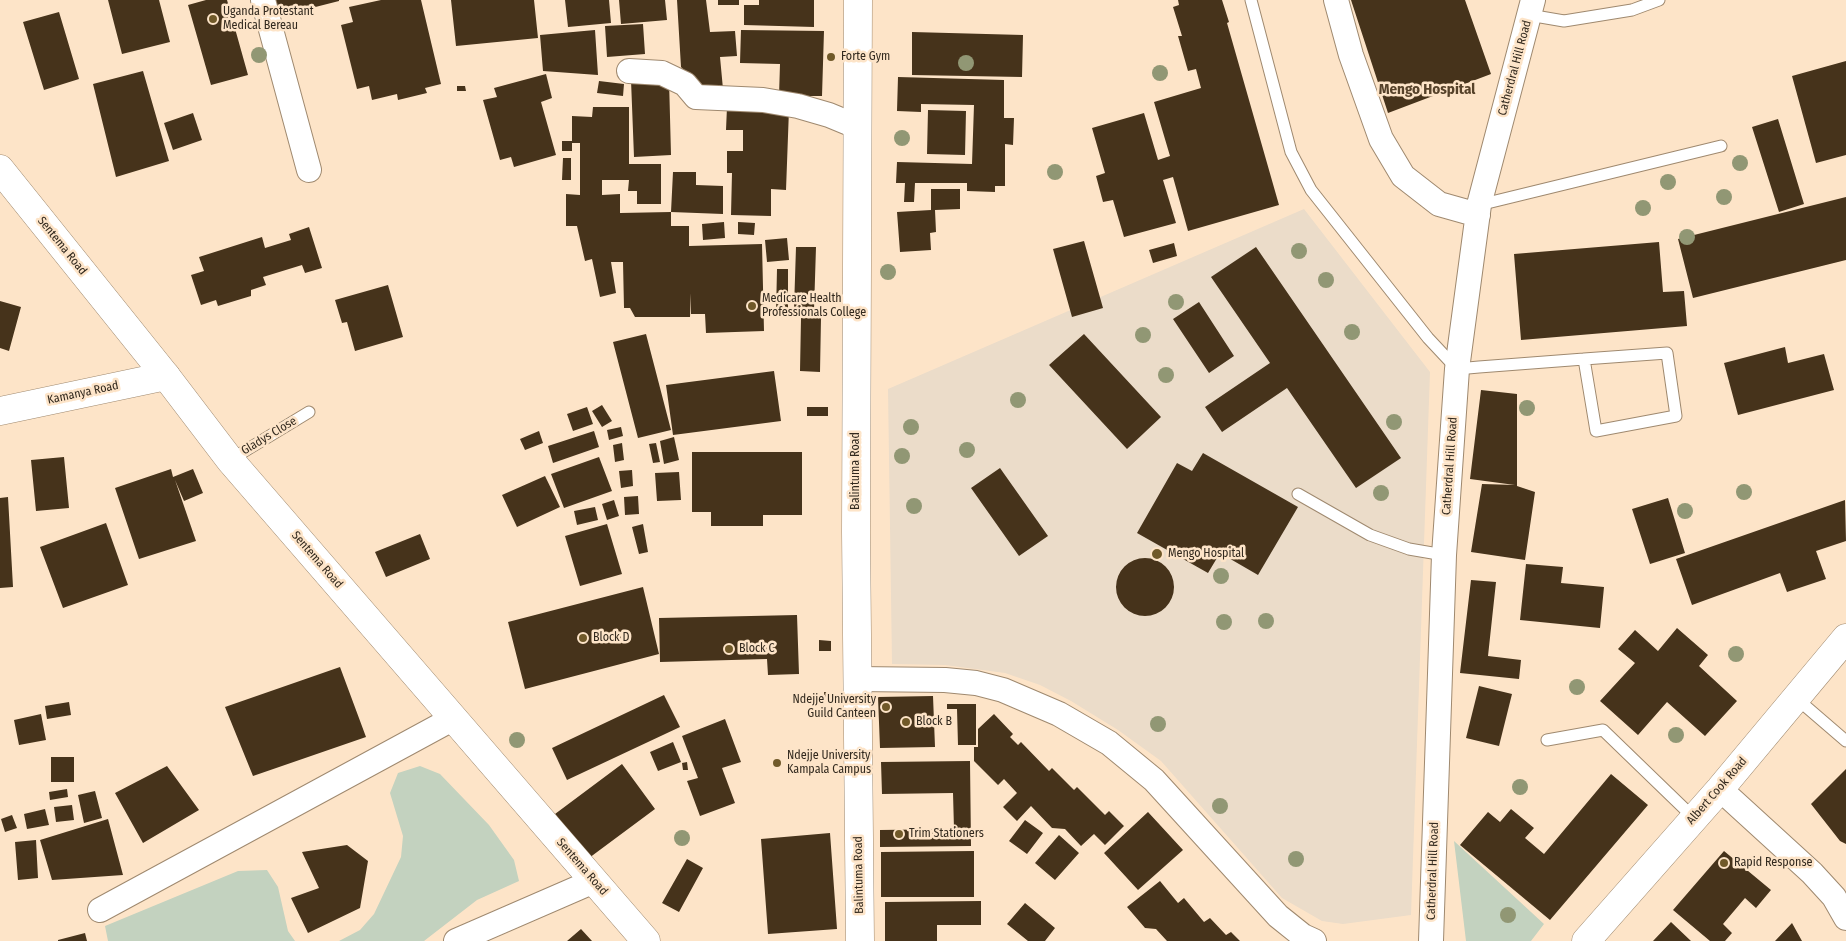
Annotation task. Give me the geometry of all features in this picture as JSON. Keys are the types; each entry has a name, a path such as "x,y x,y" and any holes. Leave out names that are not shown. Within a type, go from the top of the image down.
{"main road":[{"name":"Balintuma Road","path":"858,0 856,522 860,941"},
{"name":"Sentema Road","path":"0,169 166,376 230,460 646,941"},
{"name":"Kamanya Road","path":"0,411 166,376"},
{"name":"Albert Cook Road","path":"1586,941 1844,643"}],"street":[{"path":"263,0 308,170"},
{"path":"1336,0 1351,55 1381,139 1403,176 1439,204 1479,210"},
{"name":"Catherdral Hill Road","path":"1430,941 1444,555 1457,369 1479,210 1531,8"},
{"path":"629,71 662,73 685,84 696,96 763,100 829,115 858,127"},
{"path":"857,679 945,680 976,683 1003,690 1059,714 1109,743 1154,780 1278,916 1303,936 1314,941"},
{"path":"100,910 454,718"},
{"path":"1720,788 1812,873 1834,897 1846,918"},
{"path":"456,941 594,881"}],"lane":[{"path":"1251,0 1291,152 1311,190 1428,338 1457,369 1584,359 1666,353 1676,416 1596,431 1584,359"},
{"path":"1531,8 1564,21 1632,10 1659,0"},
{"path":"1479,210 1721,146"},
{"name":"Gladys Close","path":"230,460 308,412"},
{"path":"1298,494 1370,535 1409,549 1444,555"},
{"path":"1796,698 1846,741"},
{"path":"1546,740 1604,730 1694,818"}],"shaded area":[{"name":"Mengo Hospital","path":"1304,209 1430,372 1411,915 1343,924 1322,921 1282,898 1161,761 1118,730 1071,701 1040,685 1005,673 945,665 892,664 888,389"}],"green space":[{"path":"420,766 440,774 489,825 514,860 519,881 477,900 424,941 339,941 360,930 374,914 401,857 403,836 390,793 398,773"},
{"path":"1454,841 1544,924 1531,941 1466,941"},
{"path":"267,870 278,887 288,931 295,941 108,941 105,926 238,871"}],"building":[{"path":"108,0 159,0 170,42 122,54"},
{"path":"206,0 227,0 248,75 211,85 188,5"},
{"path":"274,0 339,0 339,1 276,17"},
{"path":"381,0 421,0 441,84 425,88 427,93 398,100 397,94 372,100 369,86 357,89 341,25 353,22 349,7"},
{"path":"451,0 534,0 538,38 456,46"},
{"path":"565,0 609,0 611,23 568,27"},
{"path":"619,0 665,0 667,20 621,24"},
{"path":"677,0 706,0 710,32 735,31 737,56 720,57 723,89 699,91 698,79 692,79 681,67"},
{"path":"718,0 739,0 739,5 718,5"},
{"path":"759,0 814,0 814,27 744,25 744,5 759,5"},
{"path":"1178,0 1222,0 1279,205 1188,231 1173,177 1163,180 1176,223 1124,237 1113,200 1103,202 1096,176 1105,173 1092,128 1144,113 1158,160 1170,156 1154,102 1201,88 1196,69 1188,71 1178,36 1182,36 1173,7 1179,5"},
{"path":"1351,0 1465,0 1491,74 1388,113"},
{"path":"59,12 79,79 44,90 23,22"},
{"path":"643,24 645,54 607,57 605,26"},
{"path":"595,30 598,75 543,71 540,35"},
{"path":"741,30 824,31 822,96 779,96 780,64 740,63"},
{"path":"912,32 1023,35 1022,77 912,75"},
{"path":"1846,61 1846,155 1816,163 1792,76"},
{"path":"143,71 169,161 116,177 93,84"},
{"path":"546,74 552,98 541,102 556,155 514,167 511,157 500,160 483,100 497,97 494,88"},
{"path":"898,77 1004,80 1004,118 1014,118 1013,145 1005,144 1005,186 995,186 995,192 967,191 967,183 915,183 914,202 904,202 905,183 896,183 897,162 972,164 974,105 921,104 921,112 897,111"},
{"path":"669,79 671,155 634,157 631,80"},
{"path":"599,81 624,84 623,96 597,93"},
{"path":"457,86 465,86 466,91 457,91"},
{"path":"593,107 629,107 629,164 661,164 661,204 637,204 637,191 628,191 629,180 602,180 602,195 620,194 620,213 671,212 671,226 689,226 689,246 762,244 764,331 706,333 705,314 691,314 691,293 690,317 635,317 630,308 624,308 623,262 611,262 616,293 600,297 592,259 585,261 577,226 566,226 566,194 580,195 580,143 572,143 572,151 562,151 562,141 572,141 572,116 592,117"},
{"path":"727,107 789,109 786,190 771,189 771,216 731,215 732,173 727,173 727,151 743,151 743,130 726,130"},
{"path":"928,110 966,111 965,155 927,154"},
{"path":"193,113 202,140 173,150 164,123"},
{"path":"1778,119 1804,204 1779,212 1752,127"},
{"path":"563,158 571,158 571,180 562,180"},
{"path":"673,172 696,172 696,185 723,186 723,214 671,212"},
{"path":"931,189 960,189 960,209 935,210 936,232 930,233 931,250 900,252 897,212 931,210"},
{"path":"1846,197 1846,260 1693,298 1678,239"},
{"path":"724,222 725,238 703,240 702,224"},
{"path":"738,222 755,223 754,235 738,234"},
{"path":"309,227 322,268 305,273 302,265 263,277 266,285 251,290 251,296 218,306 216,300 201,305 191,275 204,271 199,257 262,237 265,248 291,240 289,234"},
{"path":"787,238 789,260 767,262 765,240"},
{"path":"1084,241 1103,308 1072,317 1053,249"},
{"path":"1659,242 1663,292 1684,291 1687,326 1521,340 1514,254"},
{"path":"1174,243 1177,256 1153,263 1149,250"},
{"path":"796,247 816,247 814,310 794,309"},
{"path":"1256,247 1401,458 1356,488 1287,388 1222,432 1205,407 1270,363 1211,277"},
{"path":"777,269 788,269 788,314 776,314"},
{"path":"388,285 403,337 355,351 347,322 342,323 335,300"},
{"path":"0,301 21,307 9,351 0,348"},
{"path":"1199,302 1234,356 1209,373 1173,319"},
{"path":"801,318 821,318 820,372 800,371"},
{"path":"646,334 671,430 638,438 613,342"},
{"path":"1084,334 1161,417 1127,449 1049,365"},
{"path":"1785,347 1788,363 1824,354 1834,390 1738,415 1724,363"},
{"path":"774,371 781,421 673,435 666,385"},
{"path":"1481,390 1517,394 1517,486 1535,492 1525,560 1471,552 1482,484 1515,485 1470,479"},
{"path":"602,405 612,421 602,427 592,411"},
{"path":"587,407 593,424 573,431 567,414"},
{"path":"807,407 828,407 828,416 807,416"},
{"path":"621,427 623,436 609,440 607,430"},
{"path":"539,431 543,443 525,450 520,439"},
{"path":"594,431 599,447 553,463 548,446"},
{"path":"674,437 679,460 664,464 660,441"},
{"path":"622,443 624,460 615,462 613,445"},
{"path":"656,443 660,462 653,463 649,444"},
{"path":"692,452 802,452 802,515 763,515 763,526 711,526 711,512 692,512"},
{"path":"1203,453 1298,507 1258,575 1220,553 1208,573 1137,533 1177,463 1192,471"},
{"path":"64,457 69,508 36,511 31,460"},
{"path":"599,457 612,491 564,508 551,474"},
{"path":"1000,468 1048,536 1019,556 971,488"},
{"path":"171,469 173,477 193,469 203,493 184,501 175,480 196,541 139,559 115,488"},
{"path":"632,470 633,486 621,488 619,471"},
{"path":"679,472 681,500 657,501 655,473"},
{"path":"545,476 560,507 517,527 502,495"},
{"path":"638,496 639,514 625,515 624,497"},
{"path":"8,497 13,587 0,588 0,498"},
{"path":"1668,498 1685,553 1650,564 1632,509"},
{"path":"614,500 619,516 607,520 602,504"},
{"path":"1845,500 1846,541 1816,551 1826,579 1787,592 1780,573 1692,605 1676,559"},
{"path":"595,507 598,520 577,525 574,511"},
{"path":"106,523 128,585 63,608 40,547"},
{"path":"607,524 622,574 580,586 565,536"},
{"path":"643,524 648,552 639,554 632,527"},
{"path":"420,534 430,559 386,577 375,552"},
{"path":"1145,558 1156,560 1169,571 1174,587 1172,598 1161,611 1145,616 1134,614 1121,603 1116,587 1118,576 1129,563"},
{"path":"1526,564 1563,567 1561,583 1604,587 1600,628 1520,620"},
{"path":"1471,580 1496,582 1488,656 1521,660 1519,679 1460,673"},
{"name":"Block D","path":"643,587 659,654 525,689 508,622"},
{"name":"Block C","path":"797,615 799,674 768,675 767,659 660,662 659,618"},
{"path":"1677,628 1708,655 1699,666 1737,701 1705,736 1667,702 1638,735 1600,701 1635,663 1618,649 1635,630 1658,651"},
{"path":"819,640 831,641 831,651 819,651"},
{"path":"340,667 366,737 253,776 225,707"},
{"path":"1479,686 1512,694 1499,746 1466,738"},
{"path":"824,692 830,692 831,700 825,701"},
{"path":"664,695 680,727 567,780 552,748"},
{"name":"Block B","path":"933,696 935,747 880,748 878,697"},
{"path":"69,702 71,715 47,719 45,706"},
{"path":"947,704 976,704 976,745 958,745 957,709 947,709"},
{"path":"41,714 46,740 19,745 14,720"},
{"path":"994,714 1013,734 1010,737 1018,745 1021,742 1049,771 1052,768 1074,790 1077,787 1105,815 1109,811 1124,826 1105,845 1094,834 1081,846 1065,829 1052,828 1031,806 1017,821 1003,807 1017,793 1004,779 998,785 974,761 974,747 978,747 978,729"},
{"path":"725,719 741,762 722,768 735,803 700,816 687,781 698,778 682,736"},
{"path":"673,742 681,762 658,771 650,752"},
{"path":"51,757 74,757 74,782 51,782"},
{"path":"970,761 971,846 880,847 880,830 954,829 953,793 882,794 881,762"},
{"path":"687,762 688,770 683,770 682,763"},
{"path":"622,764 655,809 589,858 555,814"},
{"path":"167,766 199,810 143,843 115,793"},
{"path":"1846,769 1846,844 1840,841 1811,804"},
{"path":"1611,774 1648,805 1550,920 1460,845 1488,812 1500,822 1511,809 1534,828 1525,838 1544,854"},
{"path":"67,789 68,797 50,800 49,792"},
{"path":"95,791 102,818 84,823 78,795"},
{"path":"72,805 74,820 56,822 54,807"},
{"path":"45,809 49,825 27,829 24,814"},
{"path":"1148,812 1183,850 1138,890 1104,853"},
{"path":"12,815 17,828 5,832 1,819"},
{"path":"108,819 123,875 52,880 40,840"},
{"path":"1025,820 1043,833 1027,854 1009,841"},
{"path":"830,833 837,929 768,934 761,839"},
{"path":"1059,835 1079,853 1055,880 1035,863"},
{"path":"36,840 38,878 18,880 15,842"},
{"path":"347,845 368,861 360,908 308,933 291,898 319,888 302,852"},
{"path":"974,851 974,897 881,897 881,852"},
{"path":"1724,851 1771,890 1756,908 1745,898 1723,924 1732,933 1725,941 1710,941 1673,910"},
{"path":"687,859 703,868 679,912 662,903"},
{"path":"1160,881 1178,903 1184,898 1204,922 1210,918 1226,935 1231,932 1240,941 1167,941 1156,929 1145,928 1127,907"},
{"path":"981,901 981,925 937,925 937,941 885,941 885,902"},
{"path":"1025,903 1055,928 1045,941 1028,941 1007,924"},
{"path":"1671,922 1691,941 1653,941"},
{"path":"1792,923 1802,941 1775,941"},
{"path":"581,929 592,941 567,941"},
{"path":"85,933 87,941 58,941 58,940"}],"place":[{"name":"Uganda Protestant Medical Bereau","path":"213,19"},
{"name":"Forte Gym","path":"831,57"},
{"name":"Medicare Health Professionals College","path":"752,306"},
{"name":"Mengo Hospital","path":"1157,554"},
{"name":"Block D","path":"583,638"},
{"name":"Block C","path":"729,649"},
{"name":"Ndejje University Guild Canteen","path":"886,707"},
{"name":"Block B","path":"906,722"},
{"name":"Ndejje University Kampala Campus","path":"777,763"},
{"name":"Trim Stationers","path":"899,834"},
{"name":"Rapid Response","path":"1724,863"}],"district":[{"name":"Mengo Hospital","path":"1427,90"}]}
